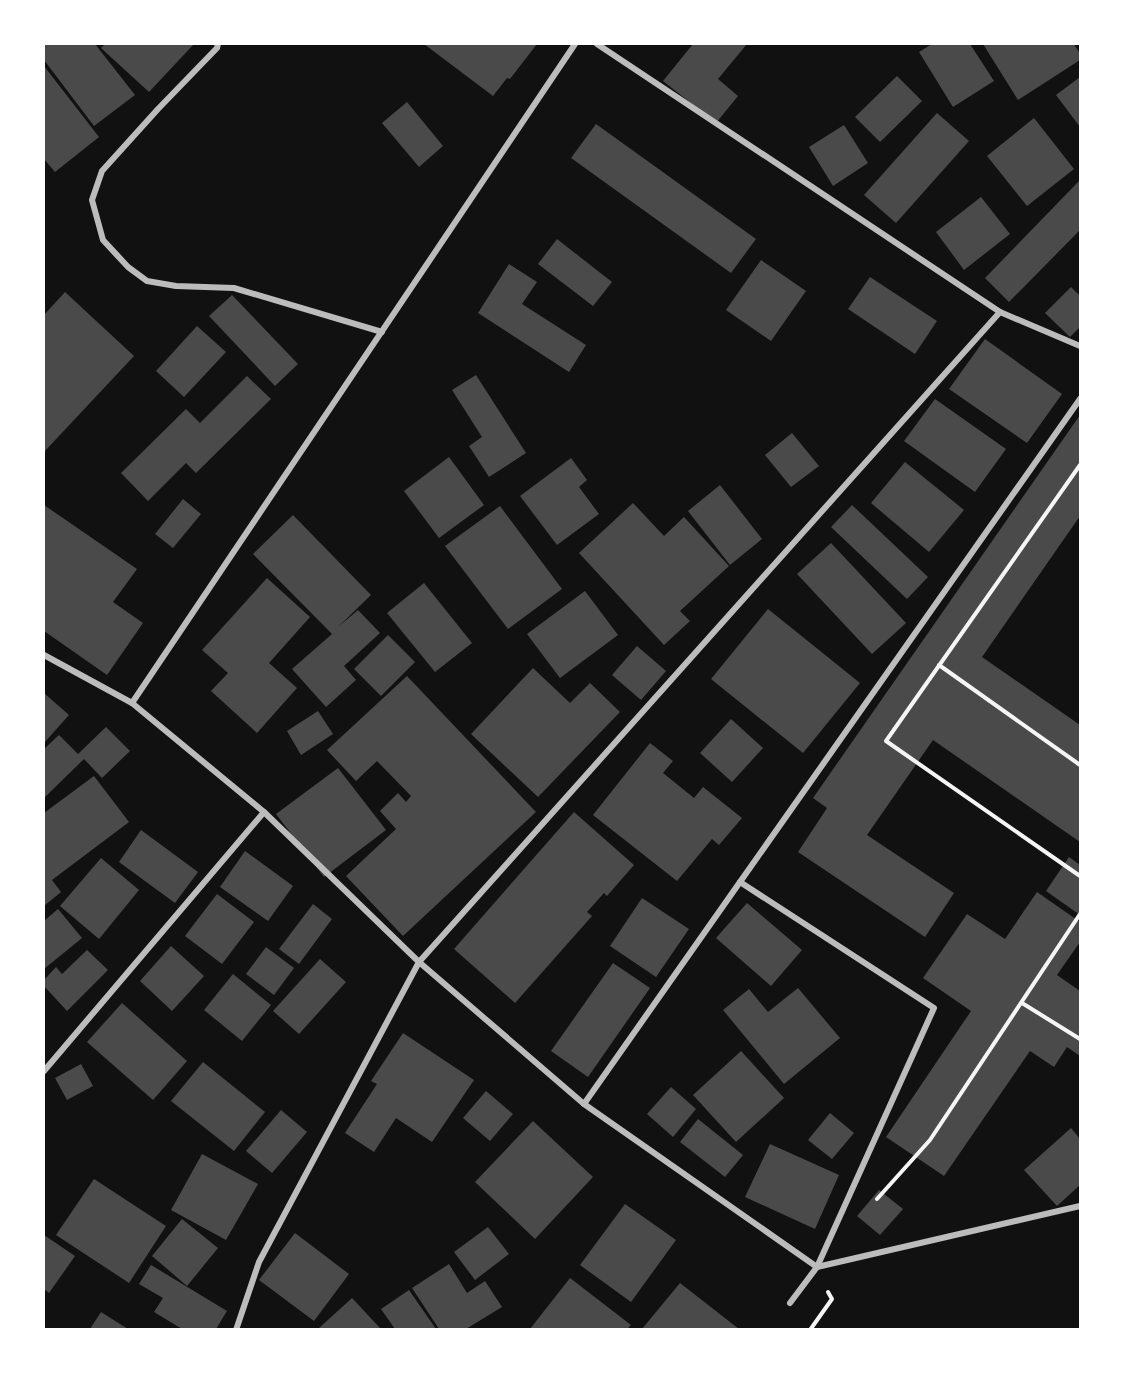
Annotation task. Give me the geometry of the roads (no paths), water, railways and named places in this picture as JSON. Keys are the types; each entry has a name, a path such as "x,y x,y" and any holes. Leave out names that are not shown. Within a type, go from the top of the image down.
{"street":[{"path":"218,44 217,48 102,171 92,200 103,240 128,267 147,281 176,286 234,288 382,332"},
{"path":"132,703 574,44"},
{"path":"597,44 1000,312 1080,346"},
{"path":"236,1329 259,1262 419,962 1000,312"},
{"path":"584,1104 1080,399"},
{"path":"44,655 132,703 264,812 419,962 584,1104 817,1267 1080,1206"},
{"path":"44,1071 264,812"},
{"path":"740,882 934,1008 817,1267 790,1303"}]}
